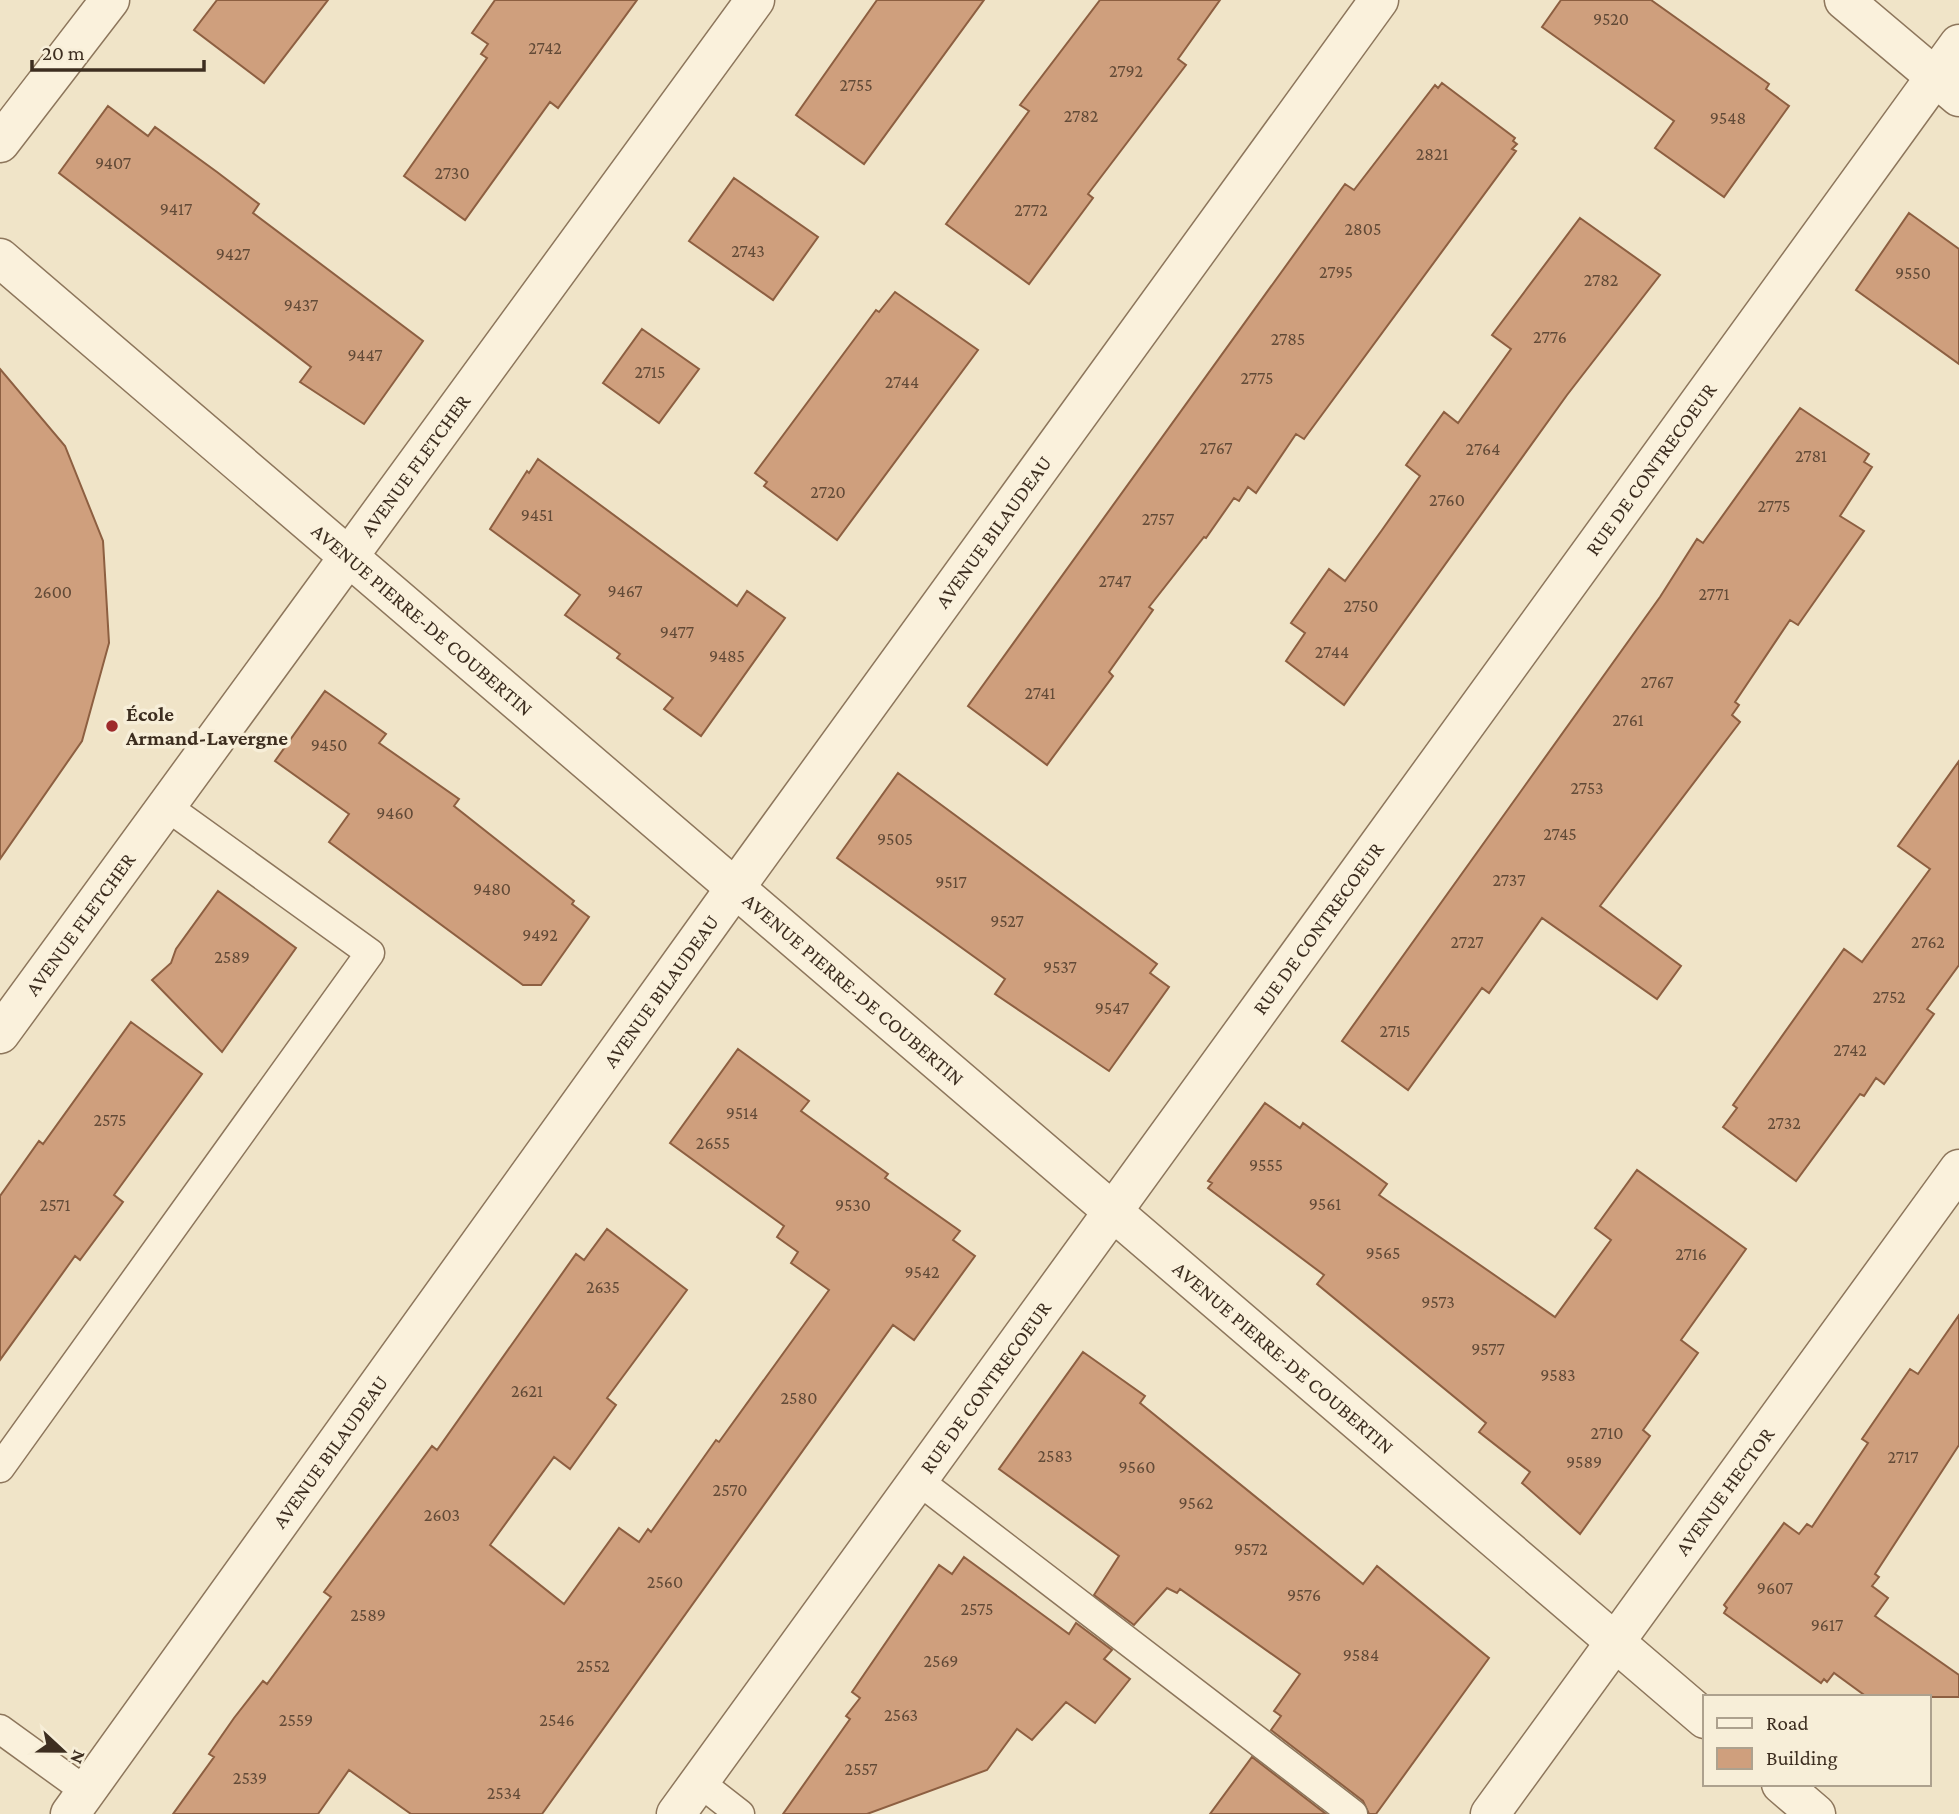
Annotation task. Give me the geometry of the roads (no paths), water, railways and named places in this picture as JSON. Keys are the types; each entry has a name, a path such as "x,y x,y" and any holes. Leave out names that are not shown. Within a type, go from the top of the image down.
{"street":[{"path":"0,143 110,0"},
{"name":"AVENUE FLETCHER","path":"0,1034 755,0"},
{"name":"AVENUE BILAUDEAU","path":"79,1803 735,888 1379,0"},
{"path":"1844,0 1947,88"},
{"name":"RUE DE CONTRECOEUR","path":"676,1814 1114,1213 1947,88 1959,44"},
{"name":"AVENUE PIERRE-DE COUBERTIN","path":"0,258 1703,1717"},
{"name":"AVENUE HECTOR","path":"1490,1814 1959,1169"},
{"path":"1783,1786 1816,1814"}],"lane":[{"path":"0,1468 370,953 166,806"},
{"path":"919,1481 1353,1814"},
{"path":"0,1729 79,1803"},
{"path":"699,1782 740,1814"}],"place":[{"name":"École Armand-Lavergne","path":"112,726"}]}
